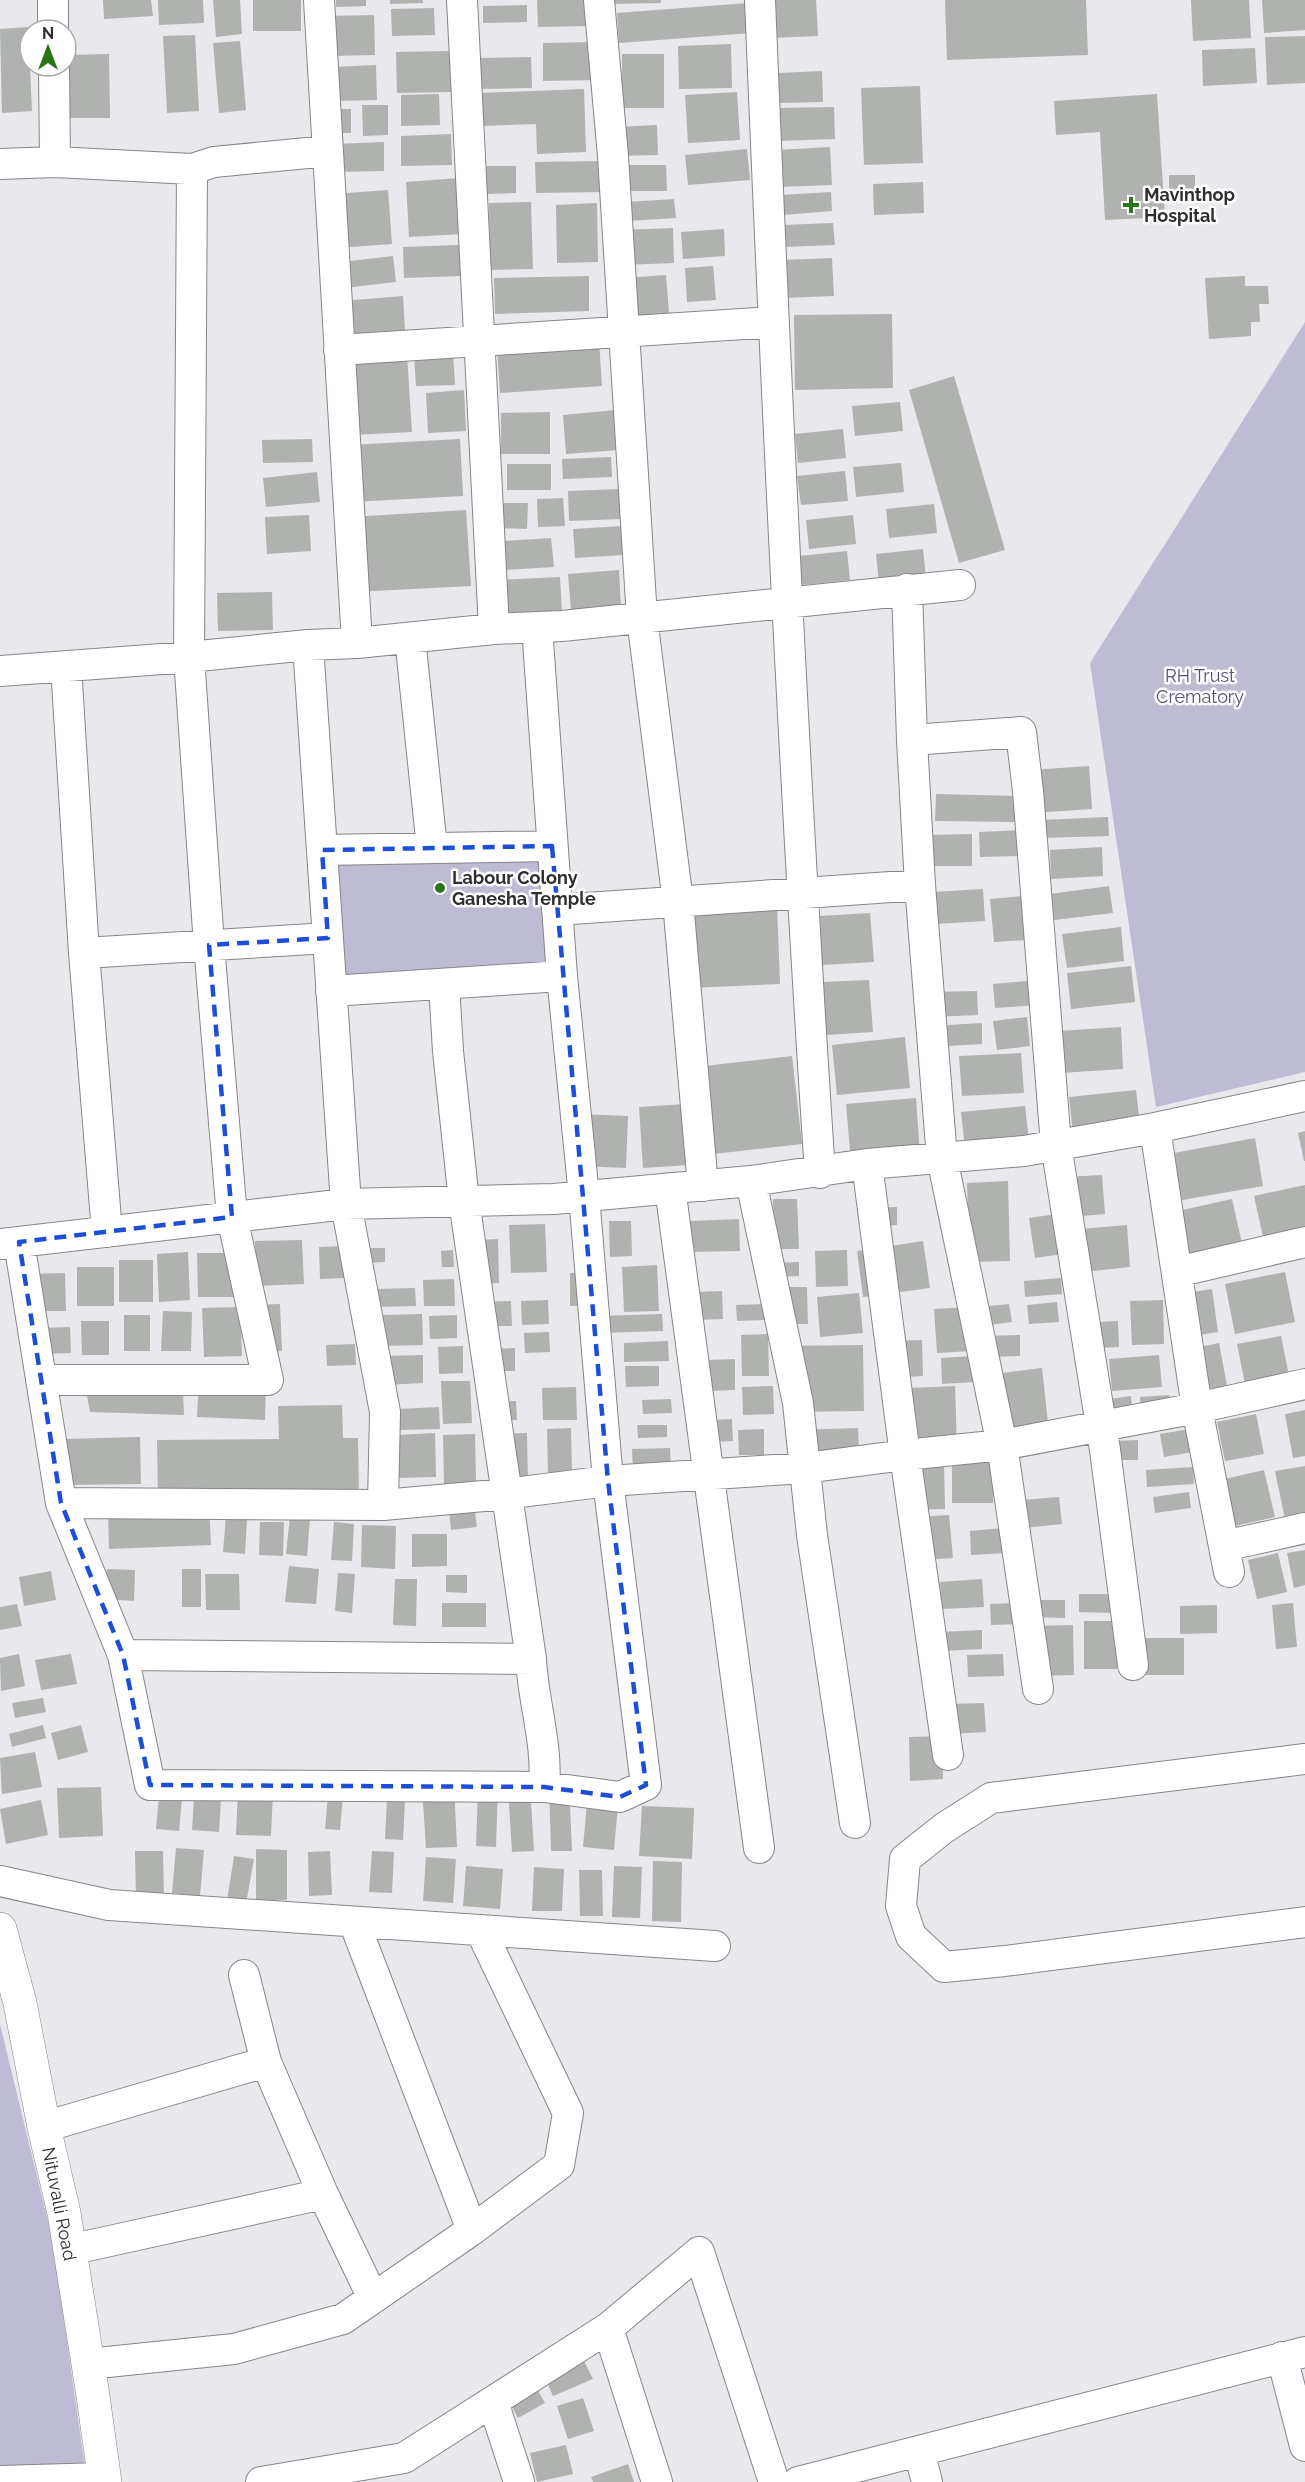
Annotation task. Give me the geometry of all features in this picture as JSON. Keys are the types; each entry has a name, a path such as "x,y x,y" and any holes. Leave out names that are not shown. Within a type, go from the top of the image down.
{"street":[{"path":"53,0 53,18"},
{"path":"319,0 357,644"},
{"path":"462,0 494,629"},
{"path":"599,0 613,156 642,618 678,902 703,1186"},
{"path":"760,0 786,604 801,893 820,1173"},
{"path":"54,78 55,162"},
{"path":"0,164 55,162 192,169 214,162 328,151"},
{"path":"41,1380 268,1380 232,1218 209,945 189,657 192,169"},
{"path":"339,350 774,322"},
{"path":"0,671 189,657 308,645 357,644 494,629 786,604 828,597 960,585"},
{"path":"907,589 912,740 942,1158 1002,1445 1038,1689"},
{"path":"537,627 562,976 584,1196 608,1481 646,1785 620,1797 544,1787 150,1785 123,1655 61,1503 41,1380 10,1243 346,1204 584,1196 751,1181 820,1173 867,1164 1024,1151 1155,1128 1305,1096"},
{"path":"410,638 432,848"},
{"path":"308,645 346,1204 385,1412 383,1505"},
{"path":"66,666 84,953 107,1232"},
{"path":"912,740 1021,732 1028,790 1056,1145 1100,1426 1133,1665"},
{"path":"322,850 552,846"},
{"path":"557,910 921,885"},
{"path":"84,953 328,938"},
{"path":"332,991 562,976"},
{"path":"444,984 448,1051 464,1201 531,1659 532,1682 546,1762 544,1787"},
{"path":"1155,1128 1197,1408 1227,1559 1305,1528"},
{"path":"867,1164 905,1455 948,1755"},
{"path":"751,1181 798,1403 813,1535 855,1823"},
{"path":"670,1188 759,1848"},
{"path":"1177,1272 1305,1242"},
{"path":"61,1503 383,1505 506,1494 608,1481 805,1468 1002,1445 1197,1408 1305,1384"},
{"path":"123,1655 531,1659"},
{"path":"1305,1760 991,1798 944,1828 905,1859 902,1906 911,1936 944,1967 1305,1922"},
{"path":"0,1881 109,1905 715,1946"},
{"path":"354,1922 472,2230"},
{"name":"Nituvalli Road","path":"0,1929 20,2003 44,2127 64,2213 104,2480"},
{"path":"88,2364 234,2349 343,2319 472,2230 559,2165 568,2113 481,1930"},
{"path":"244,1975 266,2062 323,2194 373,2298"},
{"path":"44,2127 266,2062"},
{"path":"69,2250 323,2194"},
{"path":"261,2482 404,2458 608,2328 699,2252 774,2482"},
{"path":"608,2328 657,2482"},
{"path":"798,2482 1294,2354 1305,2446"},
{"path":"493,2402 519,2482"},
{"path":"919,2451 927,2482"},
{"path":"0,2481 104,2480"}],"highlighted area":[{"path":"552,846 608,1481 646,1785 620,1797 544,1787 150,1785 123,1655 61,1503 19,1242 232,1217 209,945 328,938 322,850"}],"green space":[{"name":"RH Trust Crematory","path":"1305,322 1305,1072 1156,1107 1090,663"},
{"path":"552,846 562,976 331,991 322,850"},
{"path":"0,2024 53,2242 85,2468 0,2469"}],"building":[{"path":"103,0 151,0 153,16 104,19"},
{"path":"158,0 203,0 204,23 159,25"},
{"path":"213,0 240,0 242,34 216,37"},
{"path":"253,0 301,0 301,31 253,31"},
{"path":"336,0 366,0 366,6 336,7"},
{"path":"390,0 423,0 423,3 390,4"},
{"path":"537,0 588,0 589,26 538,27"},
{"path":"614,0 661,0 661,3 614,4"},
{"path":"769,0 816,0 818,36 771,38"},
{"path":"945,0 1086,0 1088,55 947,60"},
{"path":"1191,0 1249,0 1251,38 1193,41"},
{"path":"1262,0 1305,0 1305,30 1264,33"},
{"path":"748,3 751,33 619,43 617,13"},
{"path":"527,5 527,22 483,23 483,6"},
{"path":"434,8 435,35 392,36 391,9"},
{"path":"374,15 375,55 328,56 327,16"},
{"path":"18,28 18,78 30,78 32,111 2,113 0,29"},
{"path":"195,35 199,111 167,113 163,36"},
{"path":"1305,36 1305,83 1267,85 1265,37"},
{"path":"240,41 246,110 219,113 213,43"},
{"path":"595,42 596,80 543,81 543,43"},
{"path":"731,44 732,88 679,89 678,46"},
{"path":"1255,48 1257,83 1203,86 1202,50"},
{"path":"450,51 451,92 397,93 396,52"},
{"path":"109,54 110,118 67,118 66,78 78,78 78,55"},
{"path":"622,54 664,54 664,108 622,108"},
{"path":"531,57 532,88 477,89 476,58"},
{"path":"376,65 377,100 333,101 332,67"},
{"path":"822,71 823,102 780,103 778,73"},
{"path":"920,86 923,163 864,165 861,88"},
{"path":"584,89 586,152 537,154 536,124 481,126 480,93"},
{"path":"737,92 740,140 688,143 685,95"},
{"path":"439,94 440,125 401,126 401,95"},
{"path":"1157,94 1165,217 1105,220 1100,132 1056,135 1054,101"},
{"path":"362,105 388,105 388,135 363,136"},
{"path":"834,107 835,139 778,141 777,108"},
{"path":"331,109 351,109 351,133 331,133"},
{"path":"657,125 658,155 617,156 616,127"},
{"path":"451,134 452,165 401,166 401,136"},
{"path":"384,142 384,171 334,172 333,144"},
{"path":"830,147 832,185 778,187 777,150"},
{"path":"747,149 750,180 688,185 685,155"},
{"path":"603,161 604,192 536,193 535,162"},
{"path":"623,165 666,165 667,191 623,191"},
{"path":"486,166 516,166 516,193 487,194"},
{"path":"1169,175 1195,175 1195,202 1169,202"},
{"path":"459,178 462,234 409,237 406,182"},
{"path":"923,182 924,213 874,215 873,184"},
{"path":"388,190 392,244 337,248 333,194"},
{"path":"831,192 832,211 783,215 781,195"},
{"path":"674,199 676,218 628,221 627,202"},
{"path":"531,202 533,269 490,270 489,203"},
{"path":"597,203 598,262 557,263 556,205"},
{"path":"833,223 835,245 783,247 782,225"},
{"path":"673,228 674,263 623,265 621,230"},
{"path":"724,229 725,256 683,259 681,232"},
{"path":"459,245 461,276 404,278 403,247"},
{"path":"393,256 396,282 344,288 341,262"},
{"path":"832,258 834,296 784,298 782,260"},
{"path":"713,266 716,300 687,302 685,268"},
{"path":"666,275 669,313 626,316 624,278"},
{"path":"589,276 589,311 495,314 494,278"},
{"path":"1245,276 1245,286 1268,286 1269,304 1259,304 1260,322 1251,322 1251,336 1209,339 1205,278"},
{"path":"403,296 405,330 344,334 342,301"},
{"path":"892,314 893,388 795,390 794,315"},
{"path":"599,341 602,386 500,393 497,347"},
{"path":"453,353 455,385 416,386 414,355"},
{"path":"407,355 412,432 352,435 347,359"},
{"path":"954,376 1005,550 959,563 909,390"},
{"path":"464,390 466,431 428,433 426,393"},
{"path":"900,402 903,431 855,436 852,406"},
{"path":"616,410 619,450 566,454 563,415"},
{"path":"550,412 550,454 501,454 501,413"},
{"path":"843,429 846,458 798,463 795,434"},
{"path":"312,439 313,462 263,463 262,440"},
{"path":"460,439 463,496 352,502 349,445"},
{"path":"611,457 612,477 563,479 562,459"},
{"path":"901,463 904,492 856,497 853,467"},
{"path":"507,464 551,464 551,490 507,490"},
{"path":"845,471 848,501 801,505 797,476"},
{"path":"317,472 320,502 266,507 263,478"},
{"path":"620,489 621,519 569,521 568,491"},
{"path":"563,498 565,526 538,527 537,499"},
{"path":"500,503 528,503 527,529 499,528"},
{"path":"934,504 937,533 889,538 886,509"},
{"path":"466,510 471,586 354,592 350,517"},
{"path":"309,515 311,551 267,554 265,517"},
{"path":"853,515 856,544 809,549 806,520"},
{"path":"622,526 624,555 575,558 573,529"},
{"path":"551,538 554,567 504,570 502,541"},
{"path":"923,549 926,578 879,583 876,554"},
{"path":"847,551 850,580 802,585 799,556"},
{"path":"619,570 621,607 571,610 568,574"},
{"path":"560,577 562,613 501,616 499,580"},
{"path":"272,592 273,630 218,631 217,593"},
{"path":"1089,766 1092,809 1033,813 1031,770"},
{"path":"936,794 1018,796 1017,822 935,821"},
{"path":"1108,817 1109,836 1041,838 1041,820"},
{"path":"1022,830 1023,856 980,857 979,832"},
{"path":"972,834 972,866 928,866 928,835"},
{"path":"1102,847 1103,876 1051,879 1050,850"},
{"path":"1109,886 1113,913 1054,920 1050,894"},
{"path":"983,889 985,921 935,924 933,892"},
{"path":"1022,896 1026,940 994,942 990,899"},
{"path":"777,905 780,984 689,988 685,909"},
{"path":"870,913 874,962 822,965 820,916"},
{"path":"1121,927 1124,961 1067,968 1062,934"},
{"path":"1131,966 1135,1002 1071,1009 1067,973"},
{"path":"869,980 873,1032 826,1035 823,982"},
{"path":"1038,980 1040,1005 995,1008 993,984"},
{"path":"977,991 978,1015 933,1017 933,992"},
{"path":"1027,1017 1030,1046 997,1050 993,1021"},
{"path":"982,1023 982,1044 948,1046 947,1025"},
{"path":"1121,1027 1123,1069 1060,1073 1058,1031"},
{"path":"905,1037 910,1088 837,1095 832,1045"},
{"path":"1021,1053 1024,1093 962,1096 959,1056"},
{"path":"792,1056 802,1144 714,1154 704,1066"},
{"path":"1136,1090 1140,1125 1073,1133 1069,1097"},
{"path":"916,1098 920,1156 851,1162 846,1104"},
{"path":"686,1104 689,1165 643,1168 639,1107"},
{"path":"1025,1106 1029,1141 965,1148 961,1112"},
{"path":"581,1114 628,1116 626,1168 580,1166"},
{"path":"1305,1131 1305,1161 1304,1161 1298,1133"},
{"path":"1255,1138 1263,1186 1182,1200 1174,1153"},
{"path":"1102,1175 1105,1214 1069,1217 1066,1177"},
{"path":"1008,1181 1010,1261 970,1262 967,1183"},
{"path":"1305,1185 1305,1229 1263,1237 1254,1196"},
{"path":"773,1199 797,1199 799,1249 774,1249"},
{"path":"1232,1199 1243,1248 1188,1260 1178,1211"},
{"path":"897,1207 897,1225 859,1227 858,1208"},
{"path":"1057,1214 1063,1254 1035,1258 1029,1218"},
{"path":"739,1219 740,1251 691,1252 690,1221"},
{"path":"609,1221 631,1221 632,1256 610,1257"},
{"path":"545,1224 547,1272 511,1273 509,1225"},
{"path":"1127,1225 1130,1267 1084,1272 1080,1229"},
{"path":"498,1239 499,1283 476,1284 474,1240"},
{"path":"302,1240 304,1284 257,1286 255,1241"},
{"path":"923,1241 930,1288 863,1297 857,1251"},
{"path":"344,1246 345,1278 320,1279 319,1247"},
{"path":"366,1248 385,1248 385,1262 366,1263"},
{"path":"453,1250 454,1267 442,1267 441,1251"},
{"path":"847,1250 848,1286 816,1287 815,1251"},
{"path":"188,1252 190,1300 159,1302 157,1254"},
{"path":"197,1253 244,1253 244,1297 198,1297"},
{"path":"119,1260 153,1260 153,1302 119,1302"},
{"path":"799,1262 799,1276 776,1277 776,1263"},
{"path":"657,1265 659,1311 624,1312 622,1267"},
{"path":"77,1267 114,1267 114,1306 77,1306"},
{"path":"603,1272 604,1305 570,1306 570,1273"},
{"path":"1285,1272 1295,1322 1235,1334 1225,1284"},
{"path":"65,1273 66,1311 32,1311 31,1274"},
{"path":"1061,1278 1062,1294 1025,1297 1024,1281"},
{"path":"454,1279 455,1306 424,1306 423,1280"},
{"path":"782,1287 807,1287 808,1324 784,1324"},
{"path":"415,1288 416,1306 373,1307 373,1289"},
{"path":"1212,1289 1218,1332 1193,1336 1186,1293"},
{"path":"722,1291 723,1319 696,1320 695,1292"},
{"path":"859,1293 863,1333 820,1337 817,1297"},
{"path":"548,1300 549,1324 522,1325 521,1301"},
{"path":"1163,1300 1164,1344 1132,1345 1130,1301"},
{"path":"511,1301 512,1326 475,1326 474,1302"},
{"path":"1057,1302 1059,1322 1029,1324 1027,1305"},
{"path":"280,1304 282,1351 254,1352 253,1305"},
{"path":"765,1304 765,1320 737,1321 736,1305"},
{"path":"1009,1304 1012,1322 981,1326 978,1307"},
{"path":"240,1307 242,1356 204,1357 202,1308"},
{"path":"969,1307 972,1351 937,1353 934,1309"},
{"path":"163,1311 192,1312 191,1351 161,1351"},
{"path":"422,1314 423,1345 384,1346 383,1315"},
{"path":"662,1314 663,1331 600,1333 599,1316"},
{"path":"124,1315 150,1315 150,1351 124,1351"},
{"path":"457,1315 457,1338 430,1339 429,1316"},
{"path":"81,1321 109,1321 109,1355 82,1355"},
{"path":"1118,1321 1119,1347 1078,1349 1077,1323"},
{"path":"70,1327 71,1353 41,1354 40,1328"},
{"path":"549,1332 550,1352 525,1353 524,1333"},
{"path":"768,1334 769,1376 742,1376 741,1335"},
{"path":"1020,1335 1020,1356 984,1357 983,1336"},
{"path":"1281,1336 1289,1376 1245,1384 1237,1344"},
{"path":"922,1340 923,1376 887,1378 886,1341"},
{"path":"668,1341 669,1361 624,1362 624,1343"},
{"path":"1219,1343 1228,1391 1200,1396 1190,1349"},
{"path":"355,1344 356,1365 327,1366 326,1345"},
{"path":"863,1345 864,1411 787,1412 786,1346"},
{"path":"463,1346 463,1373 439,1374 438,1347"},
{"path":"515,1348 515,1371 485,1371 485,1349"},
{"path":"423,1355 423,1383 385,1385 384,1356"},
{"path":"1159,1355 1162,1387 1112,1391 1109,1359"},
{"path":"973,1356 974,1382 942,1384 941,1358"},
{"path":"735,1359 735,1390 709,1391 708,1360"},
{"path":"182,1366 184,1415 90,1412 82,1368"},
{"path":"625,1366 659,1366 659,1386 626,1387"},
{"path":"1042,1368 1049,1432 1001,1437 994,1374"},
{"path":"199,1378 266,1381 265,1420 197,1417"},
{"path":"441,1381 470,1381 472,1423 443,1424"},
{"path":"773,1386 774,1414 743,1415 742,1387"},
{"path":"955,1386 957,1447 891,1450 888,1389"},
{"path":"576,1387 577,1420 543,1420 542,1388"},
{"path":"1169,1395 1170,1410 1141,1412 1140,1397"},
{"path":"1131,1396 1133,1417 1095,1401"},
{"path":"671,1399 672,1413 643,1414 642,1400"},
{"path":"516,1401 517,1420 488,1421 487,1402"},
{"path":"342,1405 343,1438 358,1438 359,1498 158,1501 157,1440 279,1439 278,1406"},
{"path":"439,1407 440,1429 399,1430 398,1409"},
{"path":"1305,1410 1305,1456 1293,1458 1285,1414"},
{"path":"1256,1414 1264,1454 1225,1461 1217,1422"},
{"path":"732,1419 733,1441 715,1442 714,1420"},
{"path":"637,1425 667,1425 667,1437 638,1438"},
{"path":"571,1428 572,1474 548,1475 547,1429"},
{"path":"858,1428 859,1453 797,1455 797,1430"},
{"path":"1195,1428 1199,1451 1164,1457 1160,1434"},
{"path":"764,1429 764,1455 739,1455 738,1430"},
{"path":"435,1433 436,1477 397,1478 396,1435"},
{"path":"527,1433 528,1481 495,1482 493,1434"},
{"path":"475,1434 476,1483 444,1484 443,1435"},
{"path":"140,1437 141,1484 66,1485 65,1439"},
{"path":"1138,1440 1138,1460 1112,1460 1111,1441"},
{"path":"670,1448 671,1469 633,1470 632,1449"},
{"path":"993,1456 993,1503 952,1503 952,1457"},
{"path":"944,1462 945,1509 897,1510 896,1463"},
{"path":"1305,1466 1305,1516 1285,1519 1275,1471"},
{"path":"1193,1467 1194,1484 1147,1487 1146,1470"},
{"path":"1264,1470 1275,1517 1231,1527 1220,1480"},
{"path":"1189,1492 1191,1508 1155,1513 1153,1497"},
{"path":"1059,1497 1062,1524 1024,1528 1021,1500"},
{"path":"209,1505 211,1545 109,1549 108,1510"},
{"path":"474,1506 477,1527 451,1530 449,1509"},
{"path":"949,1515 953,1558 920,1560 917,1517"},
{"path":"226,1516 247,1518 245,1554 223,1552"},
{"path":"290,1516 310,1518 307,1556 286,1554"},
{"path":"260,1522 284,1522 283,1556 259,1555"},
{"path":"334,1522 354,1524 352,1561 331,1560"},
{"path":"362,1525 396,1526 395,1569 361,1567"},
{"path":"1004,1528 1006,1553 971,1555 970,1531"},
{"path":"412,1534 447,1534 447,1566 412,1567"},
{"path":"1305,1550 1305,1585 1294,1588 1287,1553"},
{"path":"1278,1553 1287,1592 1257,1599 1248,1560"},
{"path":"289,1566 319,1569 316,1604 285,1602"},
{"path":"107,1569 135,1570 134,1601 106,1599"},
{"path":"182,1569 201,1569 201,1607 182,1607"},
{"path":"51,1571 56,1600 24,1606 19,1577"},
{"path":"338,1573 355,1574 352,1613 335,1611"},
{"path":"205,1574 239,1574 240,1610 206,1610"},
{"path":"446,1575 467,1575 467,1593 446,1592"},
{"path":"395,1579 417,1579 416,1626 393,1625"},
{"path":"982,1579 984,1607 942,1609 940,1582"},
{"path":"1079,1594 1110,1594 1110,1613 1079,1612"},
{"path":"1031,1600 1065,1600 1065,1618 1031,1617"},
{"path":"442,1603 486,1603 486,1627 442,1627"},
{"path":"1017,1603 1018,1624 991,1625 990,1604"},
{"path":"1293,1603 1297,1647 1276,1649 1272,1605"},
{"path":"17,1604 22,1626 0,1630 0,1607"},
{"path":"1217,1605 1217,1633 1180,1634 1180,1606"},
{"path":"1084,1621 1117,1621 1117,1669 1084,1669"},
{"path":"1073,1625 1074,1675 1037,1676 1036,1626"},
{"path":"982,1630 982,1649 941,1651 940,1632"},
{"path":"1136,1638 1184,1638 1184,1675 1136,1675"},
{"path":"19,1654 25,1686 1,1691 0,1658"},
{"path":"71,1654 77,1684 41,1690 35,1660"},
{"path":"1003,1654 1004,1676 968,1677 967,1655"},
{"path":"43,1698 46,1712 15,1718 12,1703"},
{"path":"984,1703 986,1732 951,1734 950,1704"},
{"path":"43,1725 46,1738 12,1747 9,1734"},
{"path":"81,1725 88,1752 58,1760 51,1733"},
{"path":"942,1736 943,1779 910,1781 909,1737"},
{"path":"35,1752 42,1787 2,1794 0,1758"},
{"path":"330,1773 345,1774 340,1830 325,1829"},
{"path":"161,1774 184,1777 179,1831 156,1829"},
{"path":"388,1780 406,1781 403,1840 385,1839"},
{"path":"195,1781 222,1782 219,1832 192,1830"},
{"path":"569,1784 572,1851 551,1851 549,1785"},
{"path":"454,1785 457,1847 426,1848 422,1787"},
{"path":"101,1787 103,1836 59,1838 57,1788"},
{"path":"530,1787 534,1851 512,1852 508,1788"},
{"path":"478,1788 498,1788 496,1847 476,1846"},
{"path":"238,1791 273,1792 271,1836 236,1835"},
{"path":"588,1792 619,1794 614,1850 583,1847"},
{"path":"41,1800 48,1835 6,1844 0,1809"},
{"path":"642,1806 694,1808 692,1859 639,1856"},
{"path":"176,1848 204,1850 200,1896 172,1893"},
{"path":"256,1849 287,1850 287,1900 256,1900"},
{"path":"135,1851 163,1851 164,1900 136,1901"},
{"path":"330,1851 332,1895 309,1896 308,1852"},
{"path":"372,1851 394,1852 392,1893 369,1892"},
{"path":"234,1856 254,1859 246,1904 227,1901"},
{"path":"426,1857 456,1859 453,1903 423,1901"},
{"path":"653,1861 682,1862 681,1922 652,1921"},
{"path":"466,1866 503,1869 500,1909 463,1906"},
{"path":"614,1866 642,1867 640,1918 612,1917"},
{"path":"534,1867 564,1869 562,1911 532,1911"},
{"path":"579,1870 602,1870 603,1916 580,1916"},
{"path":"582,2357 593,2379 553,2396 543,2373"},
{"path":"535,2385 545,2403 518,2418 508,2400"},
{"path":"583,2398 594,2431 568,2439 557,2406"},
{"path":"566,2445 573,2474 537,2482 530,2453"},
{"path":"628,2464 634,2482 593,2482 591,2477"}],"place":[{"name":"Mavinthop Hospital","path":"1131,205"},
{"name":"Labour Colony Ganesha Temple","path":"440,888"}]}
